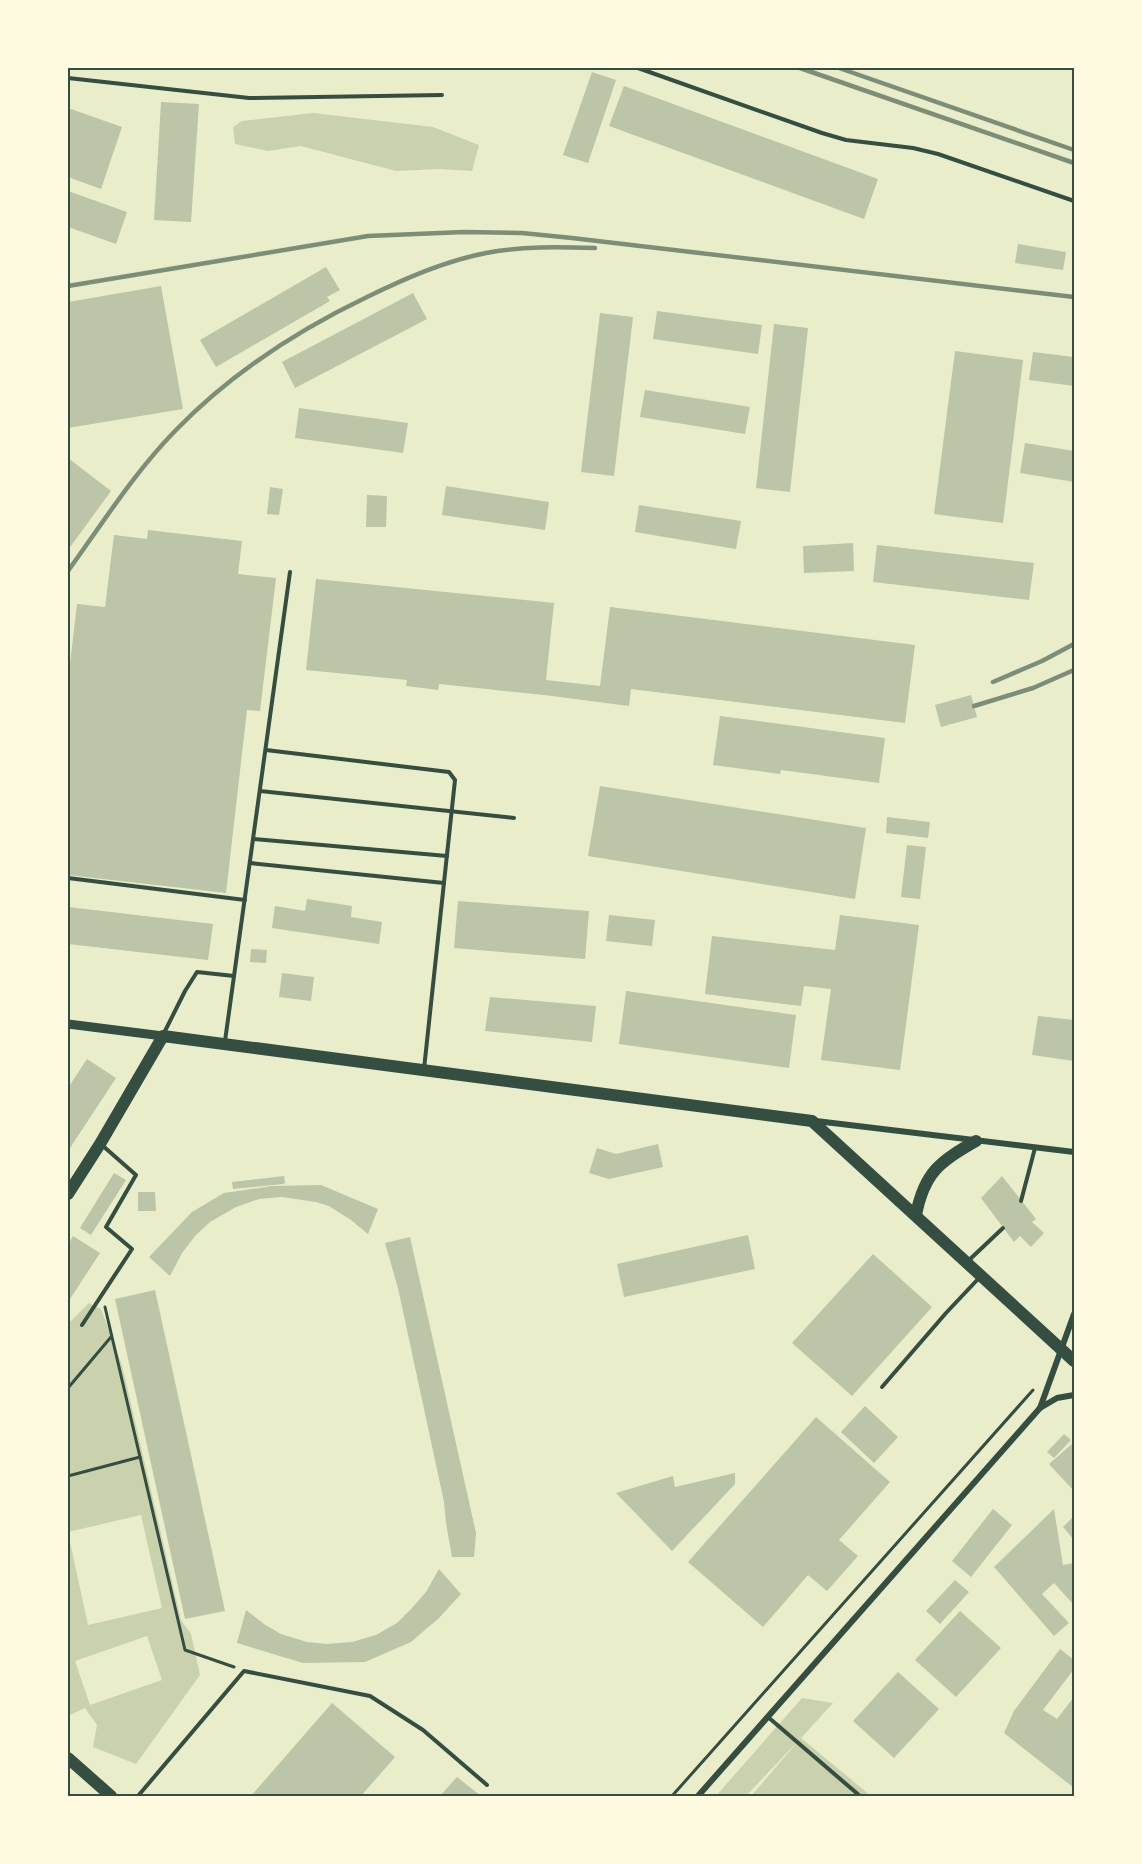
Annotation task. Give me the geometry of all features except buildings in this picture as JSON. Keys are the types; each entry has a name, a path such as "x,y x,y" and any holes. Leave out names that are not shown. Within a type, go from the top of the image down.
{"main road":[{"path":"68,1194 163,1036 812,1121 1074,1361"},
{"path":"916,1215 919,1198 934,1171 950,1155 976,1141"},
{"path":"68,1758 111,1797"}],"street":[{"path":"68,1024 163,1036"},
{"path":"812,1121 1074,1152"},
{"path":"1040,1408 1074,1314"},
{"path":"698,1797 1040,1408 1057,1398 1074,1395"}],"lane":[{"path":"638,68 822,134 846,140 913,147 1074,201"},
{"path":"68,78 249,98 442,95"},
{"path":"224,1044 290,572"},
{"path":"266,750 449,772 455,780 424,1070"},
{"path":"260,791 514,818"},
{"path":"253,839 447,856"},
{"path":"250,863 444,882"},
{"path":"68,878 245,900"},
{"path":"163,1036 197,972 234,976"},
{"path":"82,1325 132,1249 106,1227 136,1175 100,1144"},
{"path":"1020,1200 1035,1148"},
{"path":"966,1262 1003,1228"},
{"path":"882,1387 981,1276"},
{"path":"138,1797 244,1671 370,1696 423,1730 487,1785"},
{"path":"768,1718 860,1797"}],"path":[{"path":"102,1295 185,1650 244,1671"},
{"path":"68,1388 112,1336"},
{"path":"672,1797 1033,1390"},
{"path":"68,1476 140,1457"}],"green space":[{"path":"313,113 433,127 479,145 472,171 439,169 396,171 301,146 268,151 235,144 233,127 242,121"},
{"path":"89,1303 101,1309 122,1365 181,1620 191,1634 200,1675 136,1764 93,1747 97,1725 85,1708 68,1716 68,1533 88,1625 162,1608 141,1515 68,1532 68,1345 70,1343 68,1324","holes":["147,1636 162,1680 90,1705 75,1661"]},
{"path":"802,1698 833,1703 801,1738 871,1796 751,1796 800,1739 746,1796 716,1796"}],"railway":[{"path":"800,68 1074,163"},
{"path":"839,68 1074,150"},
{"path":"68,286 368,236 464,232 522,233 572,238 1074,297"},
{"path":"68,571 132,481 175,431 219,390 290,339 382,290 456,261 513,249 595,248"},
{"path":"993,682 1074,644"},
{"path":"974,706 1033,688 1074,670"}]}
